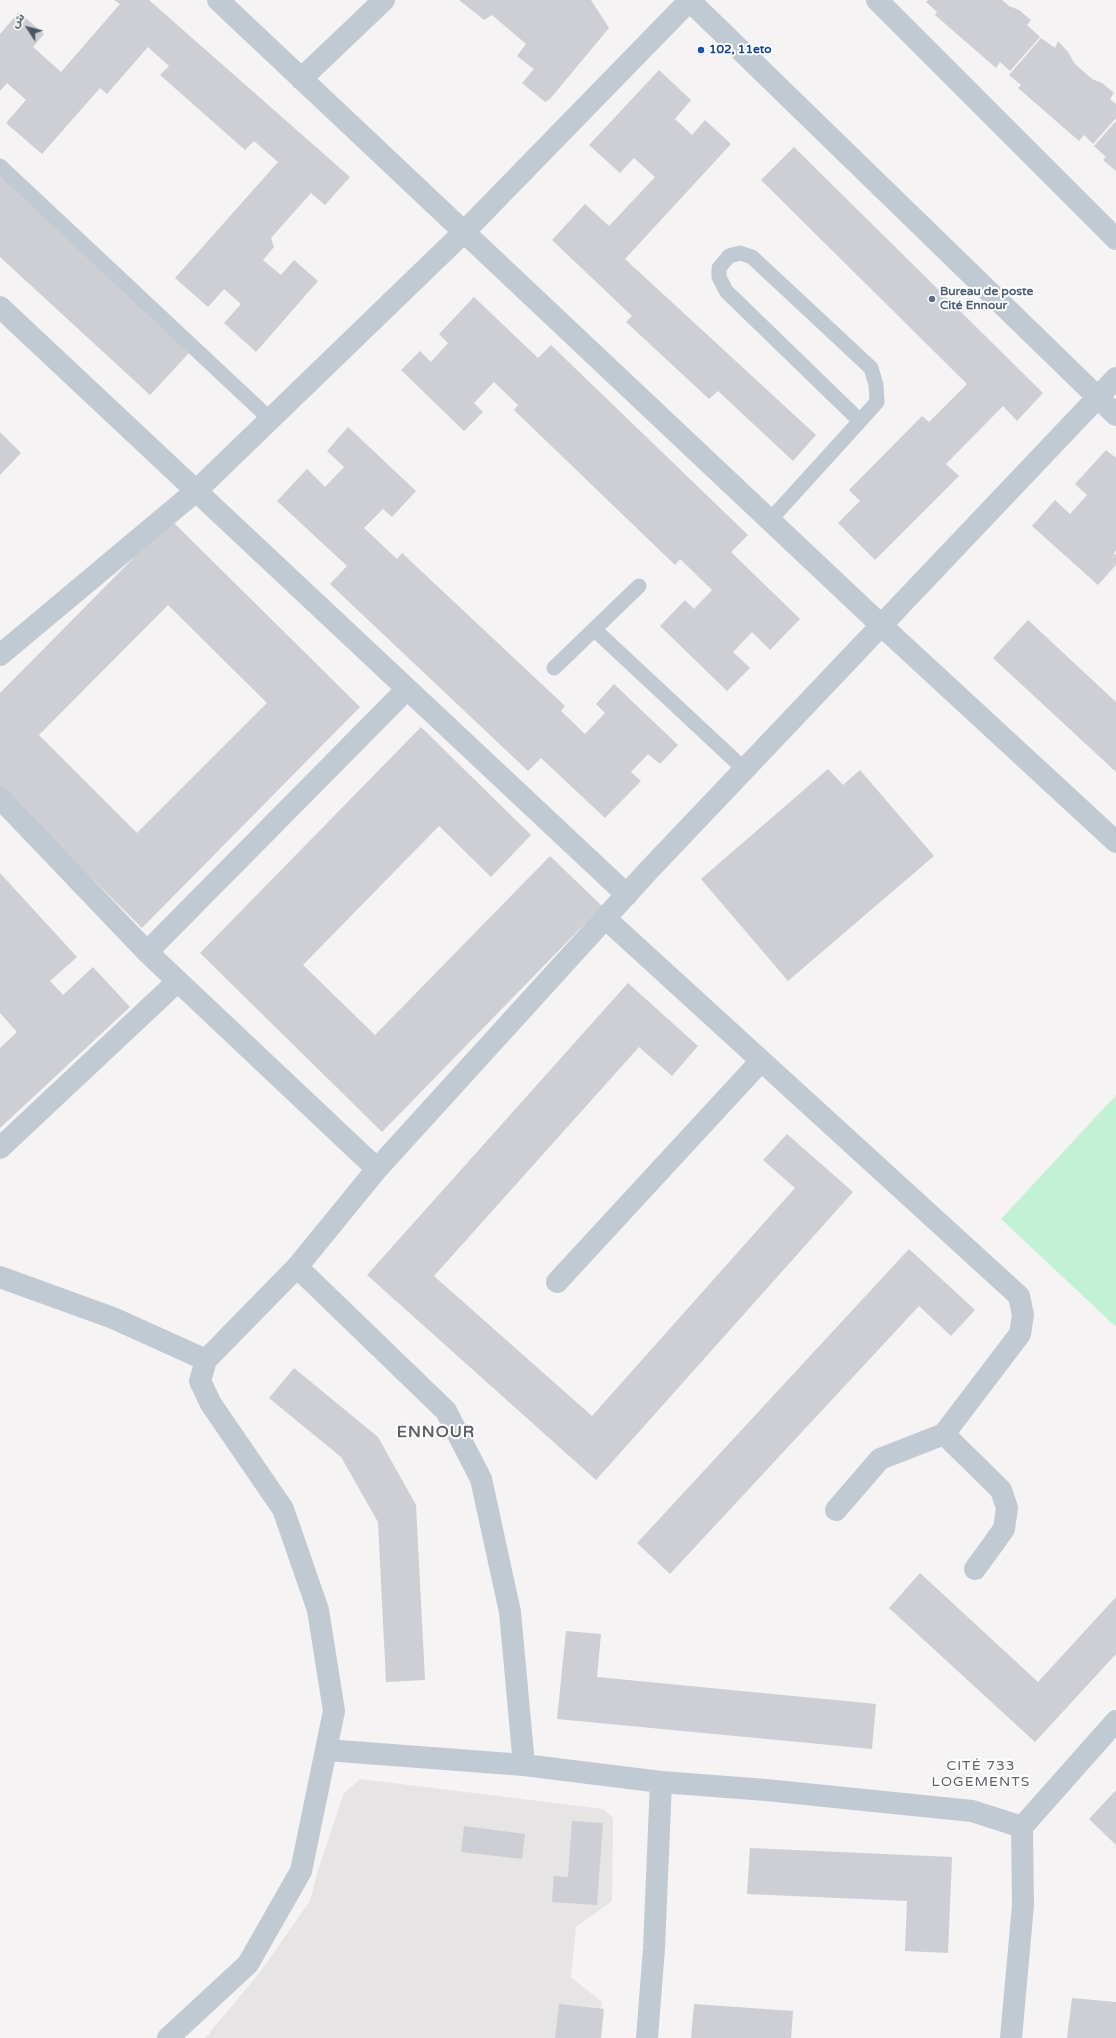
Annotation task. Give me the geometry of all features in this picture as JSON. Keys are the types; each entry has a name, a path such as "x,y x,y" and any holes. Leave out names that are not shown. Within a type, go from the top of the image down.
{"street":[{"path":"218,0 882,626 1116,842"},
{"path":"301,79 384,0"},
{"path":"0,655 196,492 464,232 690,0 1116,415"},
{"path":"876,0 1116,239"},
{"path":"0,307 627,895"},
{"path":"168,2038 248,1964 301,1871 334,1711 318,1610 283,1509 211,1404 200,1381 206,1360 297,1267 377,1169 627,895 1116,378"},
{"path":"147,952 407,689"},
{"path":"0,798 147,952 377,1169"},
{"path":"606,918 1019,1296 1022,1315 1020,1334 944,1434 880,1459 836,1510"},
{"path":"0,1148 178,981"},
{"path":"557,1282 762,1061"},
{"path":"297,1267 446,1411 481,1479 510,1612 524,1765"},
{"path":"0,1276 113,1318 206,1360"},
{"path":"944,1434 1001,1490 1007,1508 1004,1529 975,1569"},
{"path":"1011,2038 1023,1905 1022,1827 1116,1721"},
{"path":"326,1750 524,1765 661,1782 766,1790 972,1811 1022,1827"},
{"path":"647,2038 654,1948 661,1782"}],"lane":[{"path":"0,166 270,420"},
{"path":"770,520 860,421 877,402 876,385 870,368 752,257 740,253 729,256 719,268 719,277 726,291 860,421"},
{"path":"554,668 639,586"},
{"path":"594,629 745,770"}],"shaded area":[{"path":"360,1779 603,1809 613,1818 612,1901 576,1927 571,1977 602,2002 598,2038 205,2038 260,1972 310,1901 318,1870 344,1793"}],"green space":[{"path":"1116,1095 1116,1326 1115,1326 1001,1219"}],"building":[{"path":"114,0 149,0 350,177 325,205 311,193 271,238 274,247 263,260 281,275 294,260 318,281 256,352 224,323 241,304 224,289 208,307 175,278 278,162 254,141 245,150 160,75 169,66 148,47 107,94 100,88 42,154 6,123 26,100 7,83 0,91 0,34 19,12 44,34 33,47 61,72 120,4"},
{"path":"459,0 591,0 609,28 550,99 545,102 522,83 534,69 517,56 526,44 492,15 484,20"},
{"path":"928,0 1002,0 1009,6 1019,10 1031,20 1027,25 1040,37 1010,71 1000,62 996,68 935,15 937,12 926,2"},
{"path":"1041,38 1055,48 1058,41 1068,52 1075,64 1092,79 1102,83 1114,93 1110,99 1116,104 1116,118 1093,144 1084,135 1079,141 1018,88 1021,85 1009,75"},
{"path":"659,70 691,100 675,119 692,135 705,120 731,144 625,259 816,435 793,461 718,391 709,399 626,322 632,316 552,240 585,204 609,226 655,177 634,158 620,173 589,145"},
{"path":"1116,121 1116,171 1103,160 1106,157 1094,146"},
{"path":"794,147 1043,393 1017,421 1003,406 946,464 959,476 875,560 838,523 860,501 849,490 922,416 929,422 967,384 761,180"},
{"path":"0,176 190,352 150,395 0,257"},
{"path":"474,297 538,358 551,345 748,535 731,552 800,619 770,650 752,632 733,652 750,668 727,691 660,626 685,600 694,609 712,590 680,559 675,565 514,410 518,405 494,382 474,403 483,412 464,431 401,370 420,351 431,362 448,343 439,334"},
{"path":"348,427 416,491 392,517 383,509 364,528 397,559 402,553 565,706 561,711 585,734 605,713 596,704 614,684 678,745 660,764 648,754 631,772 641,781 605,818 541,758 528,771 330,584 347,566 277,501 307,469 325,487 344,467 327,451"},
{"path":"0,432 21,453 0,475"},
{"path":"1106,450 1116,458 1116,550 1114,553 1116,555 1116,565 1098,585 1032,526 1055,500 1070,514 1087,495 1075,484"},
{"path":"171,520 360,707 142,928 0,787 0,693","holes":["168,605 267,703 137,833 39,735"]},
{"path":"1028,620 1116,702 1116,772 993,658"},
{"path":"421,727 531,835 491,877 439,826 303,965 375,1035 550,856 602,906 382,1132 200,953"},
{"path":"828,769 843,785 860,770 934,856 788,981 701,879"},
{"path":"0,873 77,957 50,981 63,995 93,967 130,1007 0,1128 0,1048 17,1032 0,1013"},
{"path":"628,983 698,1046 672,1076 639,1047 434,1276 592,1416 795,1188 763,1160 787,1134 853,1192 596,1480 367,1275"},
{"path":"909,1249 975,1310 951,1336 919,1306 670,1574 637,1543"},
{"path":"294,1368 378,1437 416,1505 425,1680 386,1682 378,1522 341,1457 269,1398"},
{"path":"920,1573 1038,1682 1116,1597 1116,1654 1035,1742 889,1608"},
{"path":"566,1631 601,1634 597,1677 876,1704 872,1749 557,1719"},
{"path":"1116,1790 1116,1845 1089,1819"},
{"path":"572,1821 603,1823 597,1905 552,1902 554,1876 568,1877"},
{"path":"464,1826 525,1834 522,1859 461,1852"},
{"path":"750,1848 952,1857 948,1953 905,1951 907,1901 747,1894"},
{"path":"1072,1998 1116,2002 1116,2038 1067,2038"},
{"path":"559,2004 604,2009 601,2038 555,2038"},
{"path":"694,2004 793,2011 791,2038 691,2038"}],"place":[{"name":"102, 11eto","path":"701,50"},
{"name":"Bureau de poste Cité Ennour","path":"932,299"}],"district":[{"name":"ENNOUR","path":"436,1433"},
{"name":"CITÉ 733 LOGEMENTS","path":"981,1774"}]}
